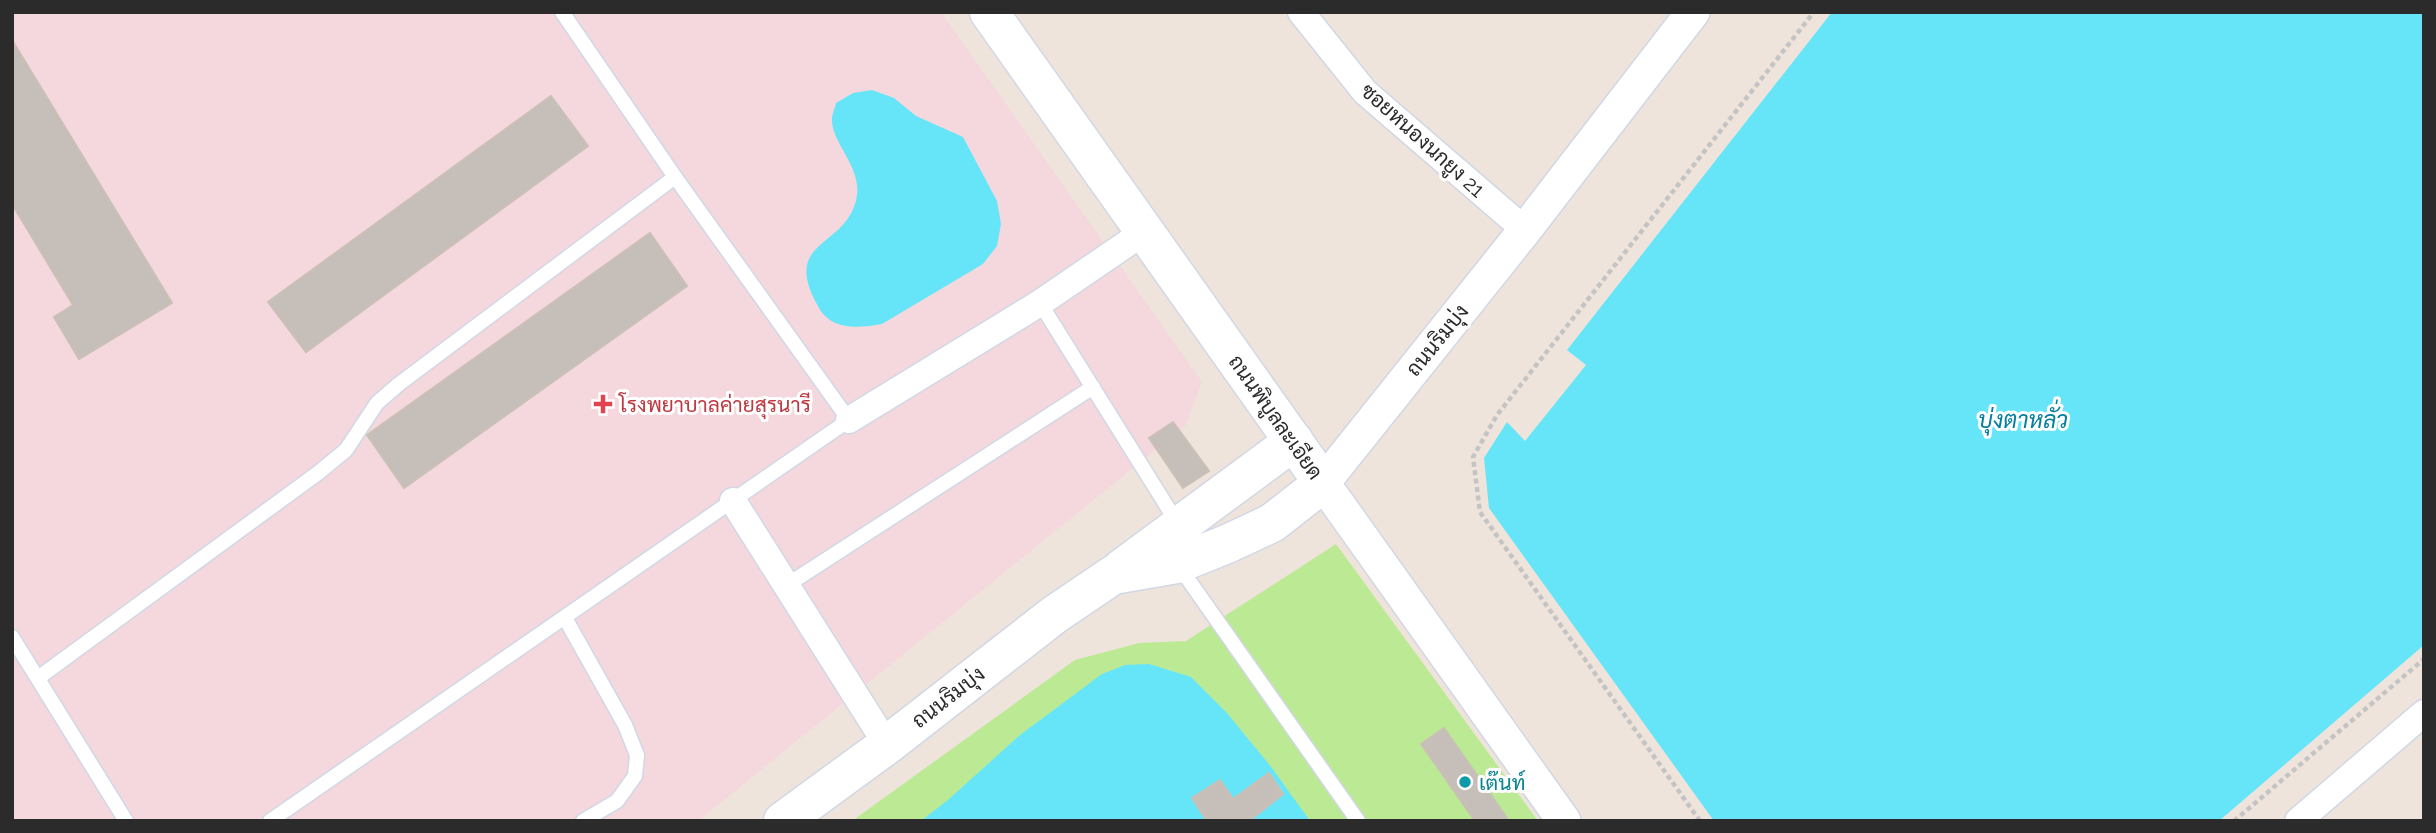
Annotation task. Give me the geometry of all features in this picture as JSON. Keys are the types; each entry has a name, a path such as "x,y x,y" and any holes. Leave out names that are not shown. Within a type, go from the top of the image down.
{"main road":[{"name":"ถนนพิบูลละเอียด","path":"989,12 1323,483"},
{"name":"ถนนริมบุ่ง","path":"783,821 887,745 1054,615 1113,575 1294,441"},
{"name":"ถนนริมบุ่ง","path":"1113,575 1177,564 1227,544 1272,523 1323,483"}],"street":[{"name":"ซอยหนองนกยูง 21","path":"1301,12 1365,92 1525,230"},
{"name":"ถนนริมบุ่ง","path":"1323,483 1525,230 1693,12"},
{"path":"849,420 1040,303 1144,232"},
{"name":"ถนนพิบูลละเอียด","path":"1323,483 1564,821"},
{"path":"733,500 887,745"},
{"path":"2298,821 2424,713"}],"lane":[{"path":"270,821 849,420 675,177 562,12"},
{"path":"38,678 318,473 346,450 377,403 399,384 675,177"},
{"path":"1040,303 1179,526"},
{"path":"787,585 1093,387"},
{"path":"1177,564 1358,821"},
{"path":"565,618 625,725 637,755 635,776 617,801 583,821"},
{"path":"12,637 126,821"}],"path":[{"path":"1700,821 1480,512 1473,457 1497,415 1814,12"},
{"path":"2234,821 2424,659"}],"shaded area":[{"name":"โรงพยาบาลค่ายสุรนารี","path":"12,12 941,12 1202,382 1186,425 698,821 12,821"}],"green space":[{"path":"1336,544 1538,821 852,821 1075,660 1139,643 1186,641"}],"water":[{"name":"บุ่งตาหลั่ว","path":"1832,12 2424,12 2424,645 2219,821 1714,821 1489,508 1484,458 1507,422 1525,441 1586,365 1567,350"},
{"path":"872,90 894,98 916,116 963,137 997,201 1001,224 997,246 983,264 882,324 847,326 831,321 819,308 809,285 807,268 811,256 842,226 851,213 857,195 855,174 833,128 832,117 836,103 853,93"},
{"path":"1149,664 1191,677 1226,712 1272,768 1310,821 921,821 1020,735 1102,674 1125,665"}],"building":[{"path":"12,40 172,303 79,359 54,317 73,305 12,204"},
{"path":"551,96 588,146 306,352 268,302"},
{"path":"650,233 687,286 404,488 367,435"},
{"path":"1173,422 1209,471 1183,488 1149,438"},
{"name":"เต๊นท์","path":"1444,728 1509,821 1475,821 1421,744"},
{"path":"1269,773 1283,794 1249,821 1207,821 1192,798 1220,780 1233,799"}],"place":[{"name":"โรงพยาบาลค่ายสุรนารี","path":"603,404"},
{"name":"เต๊นท์","path":"1465,782"}]}
